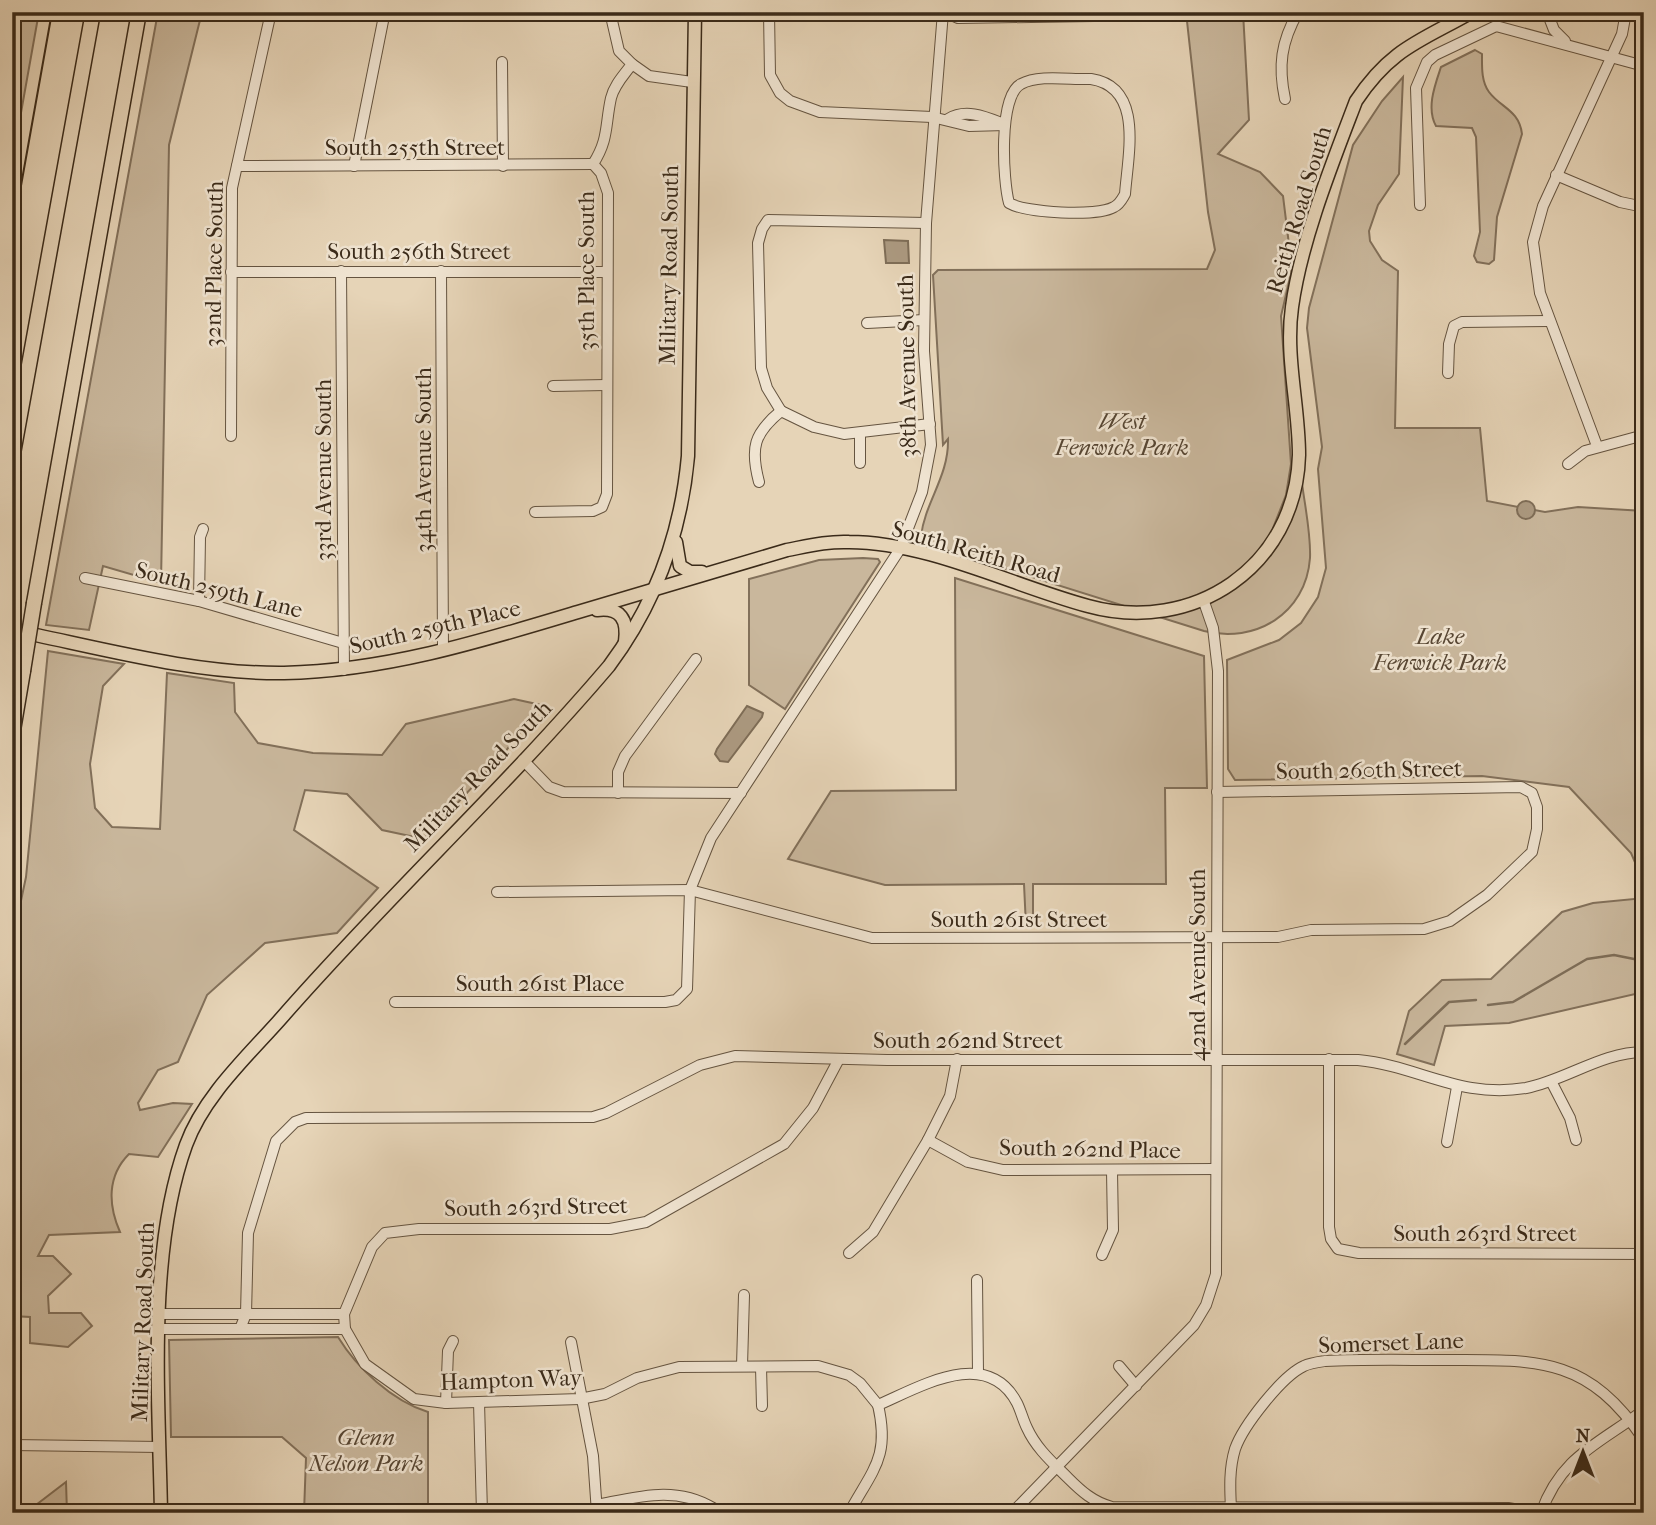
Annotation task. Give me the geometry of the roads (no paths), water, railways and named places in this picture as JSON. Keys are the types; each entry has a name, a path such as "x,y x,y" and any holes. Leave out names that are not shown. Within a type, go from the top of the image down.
{"highway":[{"path":"12,459 93,12"},
{"path":"12,736 139,12"}],"main road":[{"name":"Military Road South","path":"161,1513 160,1314 163,1246 171,1192 187,1142 213,1096 338,953 593,685 624,646 656,588 676,529 688,456 695,12"},
{"name":"Reith Road South","path":"1204,601 1240,579 1253,566 1269,547 1289,506 1298,456 1291,311 1299,271 1356,101 1369,80 1401,50 1465,13"},
{"path":"676,529 677,559 680,566 690,572 717,571"},
{"name":"South Reith Road","path":"656,588 822,543 852,541 901,548 1119,613 1155,612 1204,601"},
{"name":"South 259th Place","path":"12,630 156,659 224,669 282,673 344,670 443,649 656,588"},
{"path":"569,615 609,609 616,611 626,624 624,646"}],"street":[{"name":"32nd Place South","path":"231,436 230,210 271,12"},
{"path":"610,12 619,51 632,65 649,76 692,82"},
{"path":"769,12 769,68 780,93 790,101 820,112 932,117 948,119 956,125 1005,125"},
{"path":"944,12 958,18 1094,16 1096,12"},
{"name":"38th Avenue South","path":"690,890 711,838 901,548 929,462 930,424 924,320 926,223 932,117 944,12"},
{"path":"1284,99 1280,75 1282,50 1298,12"},
{"path":"1547,12 1555,30 1567,43"},
{"path":"1597,446 1575,381 1549,321 1534,267 1533,243 1536,224 1556,175 1622,34 1626,12"},
{"path":"354,166 384,16"},
{"path":"1420,205 1416,88 1421,74 1435,55 1496,26 1567,43 1644,66"},
{"path":"502,62 503,166"},
{"name":"35th Place South","path":"536,512 583,512 601,507 607,494 608,193 601,173 593,164 604,147 611,97 617,83 632,65"},
{"path":"1091,79 1102,81 1119,92 1128,112 1125,194 1120,203 1105,210 1028,211 1009,203 1005,125 1012,94 1019,84 1031,80 1091,79"},
{"name":"South 255th Street","path":"237,166 593,164"},
{"path":"1556,175 1620,202 1644,207"},
{"path":"926,223 768,220 758,243 761,368 767,388 781,411 827,432 860,434 930,424"},
{"name":"33rd Avenue South","path":"341,271 344,670"},
{"name":"34th Avenue South","path":"441,271 443,649"},
{"name":"South 256th Street","path":"232,272 607,272"},
{"path":"867,324 924,320"},
{"path":"1448,373 1448,344 1454,326 1462,322 1549,321"},
{"path":"553,386 606,386"},
{"path":"759,482 756,439 763,426 781,411"},
{"path":"860,434 860,463"},
{"path":"1568,464 1574,456 1597,446 1644,436"},
{"path":"199,601 200,537 203,529"},
{"name":"South 259th Lane","path":"85,578 199,601 343,643"},
{"name":"42nd Avenue South","path":"1012,1513 1194,1325 1206,1305 1216,1273 1218,671 1213,628 1204,601"},
{"path":"618,793 618,772 625,755 696,659"},
{"path":"523,761 556,790 741,793"},
{"name":"South 260th Street","path":"1217,792 1521,787 1532,793 1537,813 1534,848 1524,863"},
{"name":"South 261st Street","path":"498,892 690,890 872,938 1278,937 1311,930 1437,928 1487,895 1524,863"},
{"name":"South 261st Place","path":"395,1002 665,1002 683,995 689,980 690,890"},
{"name":"South 262nd Street","path":"246,1314 248,1233 276,1141 295,1122 315,1117 593,1117 716,1060 735,1056 839,1059 1329,1059 1380,1062 1457,1087 1498,1090 1551,1081 1614,1056 1644,1052"},
{"name":"South 263rd Street","path":"344,1314 377,1239 392,1230 610,1229 646,1222 784,1144 813,1108 839,1059"},
{"path":"849,1253 873,1232 928,1140 950,1096 957,1059"},
{"name":"South 263rd Street","path":"1329,1059 1328,1210 1331,1239 1338,1249 1350,1252 1644,1254"},
{"path":"1551,1081 1570,1118 1576,1140"},
{"path":"1447,1142 1457,1087"},
{"name":"South 262nd Place","path":"928,1140 968,1162 1003,1170 1215,1169"},
{"path":"1102,1255 1113,1230 1112,1171"},
{"path":"977,1280 978,1373"},
{"path":"742,1366 744,1295"},
{"path":"160,1314 344,1314"},
{"path":"240,1329 246,1314"},
{"name":"Hampton Way","path":"344,1314 345,1329 365,1364 414,1399 446,1403 580,1399 605,1394 637,1378 678,1367 818,1366 836,1369 860,1383 878,1405"},
{"path":"160,1329 345,1329"},
{"path":"446,1403 448,1351 453,1341"},
{"path":"571,1342 580,1399 592,1447 597,1509 668,1493 698,1499 713,1508"},
{"name":"Somerset Lane","path":"1231,1509 1230,1475 1236,1446 1279,1387 1306,1365 1343,1360 1504,1360 1545,1363 1569,1370 1599,1388 1630,1420 1644,1440"},
{"path":"1119,1366 1136,1386"},
{"path":"761,1367 762,1406"},
{"path":"849,1513 880,1458 884,1431 878,1405 948,1376 978,1373 999,1381 1007,1388 1027,1430 1056,1466 1090,1498 1112,1507 1507,1508 1540,1513 1549,1491 1574,1458 1644,1410"},
{"path":"480,1402 482,1513"},
{"path":"12,1445 160,1447"}],"waterway":[{"path":"1488,1005 1513,1002 1587,959 1614,955 1644,961"},
{"path":"1405,1044 1449,1002 1476,1000"}],"tram line":[{"path":"12,236 52,12"}],"park label":[{"name":"West Fenwick Park","path":"1122,434"},
{"name":"Lake Fenwick Park","path":"1440,649"},
{"name":"Glenn Nelson Park","path":"366,1450"}]}
